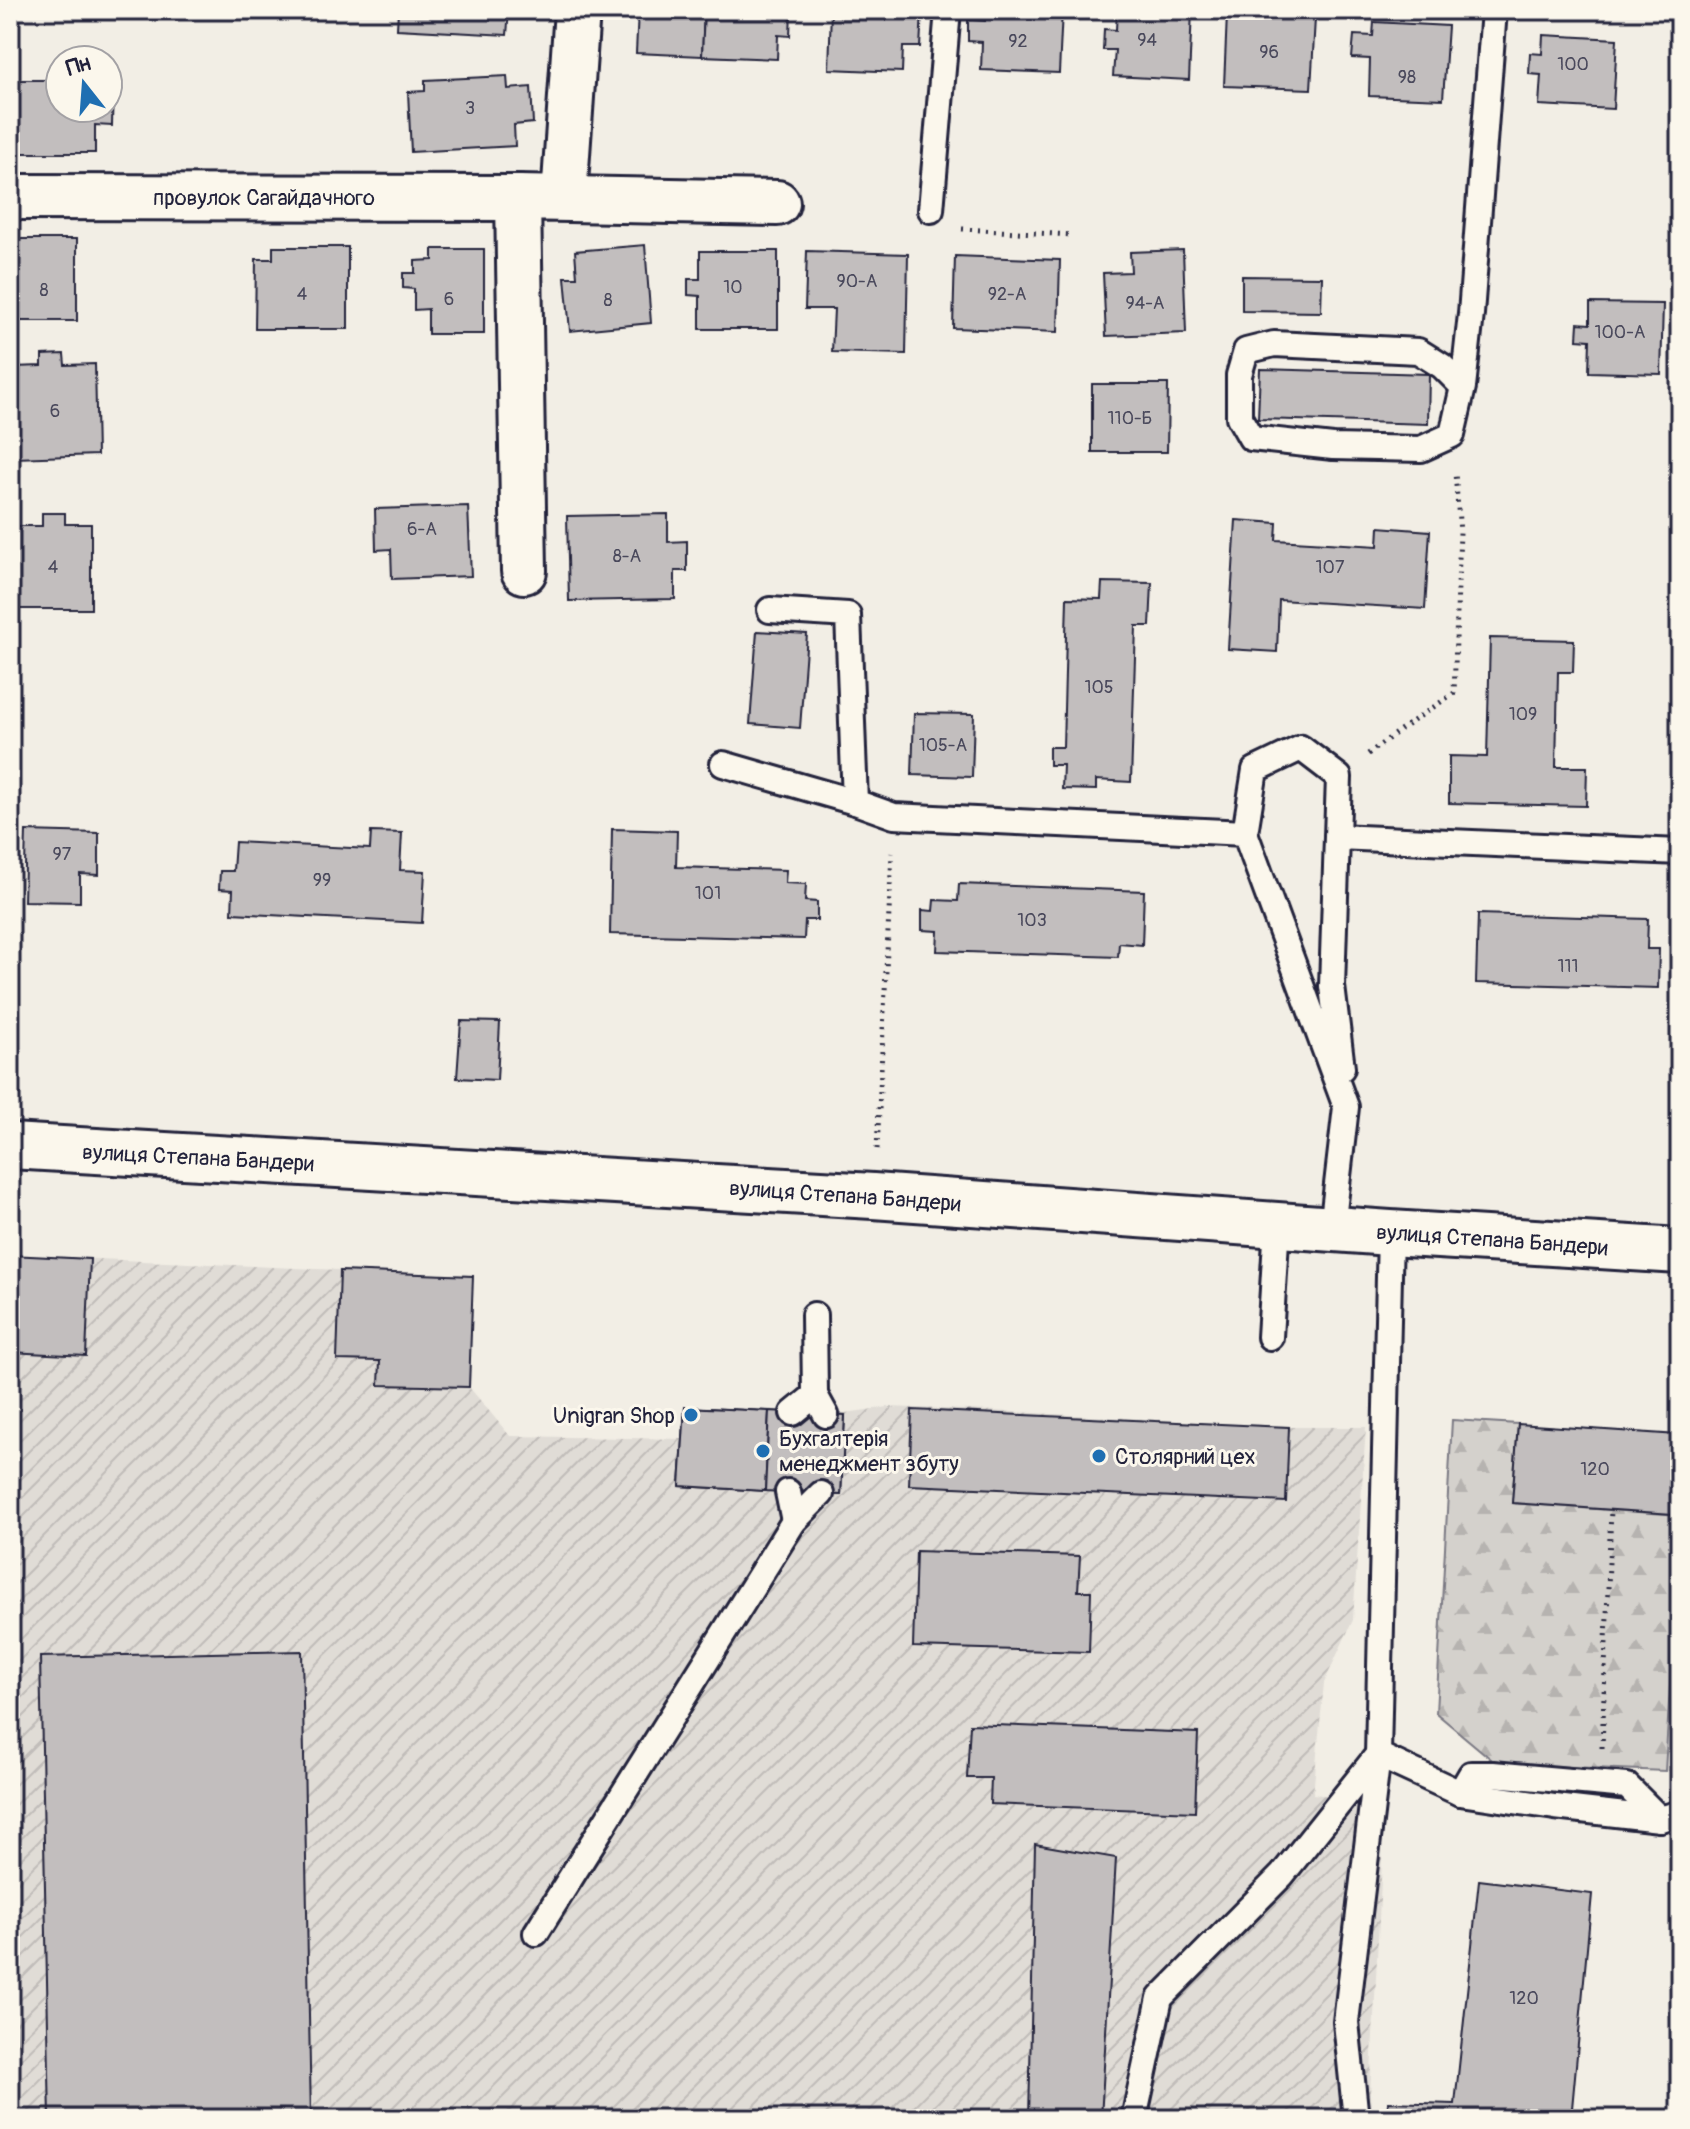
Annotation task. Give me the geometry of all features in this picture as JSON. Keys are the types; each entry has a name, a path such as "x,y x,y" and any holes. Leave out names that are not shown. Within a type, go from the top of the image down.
{"street":[{"path":"564,198 577,10"},
{"name":"провулок Сагайдачного","path":"10,197 564,198 777,203"},
{"path":"518,198 524,571"},
{"name":"вулиця Степана Бандери","path":"10,1146 873,1196 1680,1251"}],"lane":[{"path":"931,210 948,10"},
{"path":"1463,387 1442,366 1418,351 1274,344 1246,351 1239,375 1239,417 1251,438 1333,447 1421,449 1452,435 1463,387 1471,314 1494,10"},
{"path":"770,610 848,615 855,802"},
{"path":"1332,1228 1346,1107 1332,986 1339,777 1301,748 1255,770 1245,833 1346,1107"},
{"path":"723,764 894,816 1245,833"},
{"path":"1337,837 1680,852"},
{"path":"1270,1337 1277,1224"},
{"path":"1356,2119 1346,2022 1378,1755 1390,1233"},
{"path":"793,1413 820,1405 814,1315"},
{"path":"788,1492 794,1521"},
{"path":"536,1933 794,1521 821,1494"},
{"path":"1378,1755 1460,1793 1555,1807 1670,1816"},
{"path":"1134,2119 1160,1998 1282,1875 1378,1755"},
{"path":"1460,1793 1471,1774 1627,1786 1670,1816"}],"path":[{"path":"931,210 944,228 1073,235"},
{"path":"1339,777 1454,693 1460,532 1452,435"},
{"path":"877,1149 894,816"},
{"path":"1602,1750 1611,1509"}],"shaded area":[{"path":"10,1255 473,1276 469,1387 510,1436 683,1439 684,1406 845,1413 888,1407 1289,1427 1366,1427 1353,1620 1324,1683 1313,1794 1385,1802 1370,2094 1372,2119 10,2119"},
{"path":"1680,1504 1680,1771 1665,1771"}],"green space":[{"path":"1452,1420 1518,1424 1512,1503 1680,1515 1665,1771 1497,1764 1436,1713"}],"building":[{"path":"398,10 509,10 507,35 397,29"},
{"path":"638,10 704,10 702,56 636,53"},
{"path":"704,10 791,10 790,36 778,35 777,59 702,56"},
{"path":"831,10 922,11 920,47 903,47 902,72 829,69"},
{"path":"985,10 1062,10 1059,73 981,70 982,42 968,41 968,20 985,21"},
{"path":"1117,10 1192,10 1189,80 1113,76 1115,50 1103,50 1104,29 1116,30"},
{"path":"1227,14 1315,18 1311,89 1224,86"},
{"path":"1374,22 1448,26 1443,99 1369,96 1370,59 1352,58 1354,35 1373,36"},
{"path":"1543,35 1617,39 1613,109 1539,105 1541,75 1529,74 1530,53 1542,54"},
{"path":"507,76 508,89 531,87 533,123 514,125 515,146 411,152 408,92 425,91 425,80"},
{"path":"16,80 44,80 44,124 112,124 95,125 95,153 16,153"},
{"path":"10,239 77,239 77,321 11,321"},
{"path":"645,245 651,323 570,331 565,277 577,277 575,251"},
{"path":"273,247 348,247 348,329 255,329 256,259 273,259"},
{"path":"433,249 484,249 484,334 428,334 428,309 414,310 414,289 403,288 403,273 415,273 415,261 433,260"},
{"path":"1183,250 1186,333 1106,336 1103,273 1131,272 1130,252"},
{"path":"700,251 778,251 778,329 700,329 700,296 688,295 688,279 700,279"},
{"path":"807,251 908,254 906,354 832,352 834,309 805,309"},
{"path":"955,256 1060,260 1058,332 953,328"},
{"path":"1242,276 1322,277 1321,312 1242,311"},
{"path":"1590,303 1663,304 1661,374 1589,372 1590,340 1577,339 1578,323 1590,324"},
{"path":"64,354 65,365 95,364 97,455 15,458 13,367 42,366 42,355"},
{"path":"1260,369 1429,374 1428,424 1258,419"},
{"path":"1092,384 1168,384 1167,452 1092,452"},
{"path":"468,506 471,576 392,579 391,549 376,550 375,509"},
{"path":"42,513 65,513 65,524 91,524 91,609 14,609 15,526 42,526"},
{"path":"668,514 668,542 687,541 687,571 675,571 675,599 569,601 567,516"},
{"path":"1236,520 1277,523 1276,540 1378,546 1379,527 1430,531 1425,609 1279,600 1277,652 1228,649"},
{"path":"1102,582 1152,583 1150,626 1136,626 1131,782 1096,780 1096,790 1062,789 1063,765 1049,765 1049,747 1063,747 1067,598 1101,599"},
{"path":"757,631 807,634 800,728 750,724"},
{"path":"1490,638 1574,640 1573,672 1558,672 1556,767 1587,767 1586,806 1449,803 1449,756 1487,757"},
{"path":"914,713 974,714 972,777 912,775"},
{"path":"612,829 677,831 676,867 786,870 785,883 806,884 805,901 817,902 817,920 805,920 804,939 610,934"},
{"path":"26,831 99,833 99,875 80,874 80,902 24,901"},
{"path":"371,832 402,833 400,870 425,871 422,923 232,913 233,890 219,889 220,871 233,871 235,842 370,849"},
{"path":"959,884 1144,891 1142,945 1119,943 1118,957 937,951 938,931 922,930 922,910 933,911 934,900 958,901"},
{"path":"1478,914 1648,919 1647,949 1659,949 1658,988 1476,983"},
{"path":"461,1021 500,1022 497,1080 457,1078"},
{"path":"10,1255 90,1259 86,1356 10,1352"},
{"path":"340,1271 473,1276 469,1387 379,1385 380,1361 337,1360"},
{"path":"685,1407 845,1415 841,1495 680,1486"},
{"path":"685,1407 769,1411 765,1491 680,1486"},
{"name":"Столярний цех","path":"912,1410 1289,1427 1286,1502 909,1485"},
{"path":"769,1411 845,1415 841,1495 765,1491"},
{"path":"1518,1424 1678,1435 1673,1514 1512,1503"},
{"path":"916,1551 1080,1556 1078,1591 1091,1591 1089,1652 913,1647"},
{"path":"302,1651 311,2119 50,2119 40,1657"},
{"path":"970,1724 1198,1733 1195,1812 990,1804 991,1778 967,1778"},
{"path":"1035,1844 1116,1858 1101,2119 1029,2119"},
{"path":"1479,1880 1592,1894 1571,2119 1387,2119 1388,2102 1455,2104"},
{"path":"10,2014 15,2014 19,2119 10,2119"}],"place":[{"name":"Unigran Shop","path":"691,1415"},
{"name":"Бухгалтерія менеджмент збуту","path":"763,1451"},
{"name":"Столярний цех","path":"1099,1456"}]}
